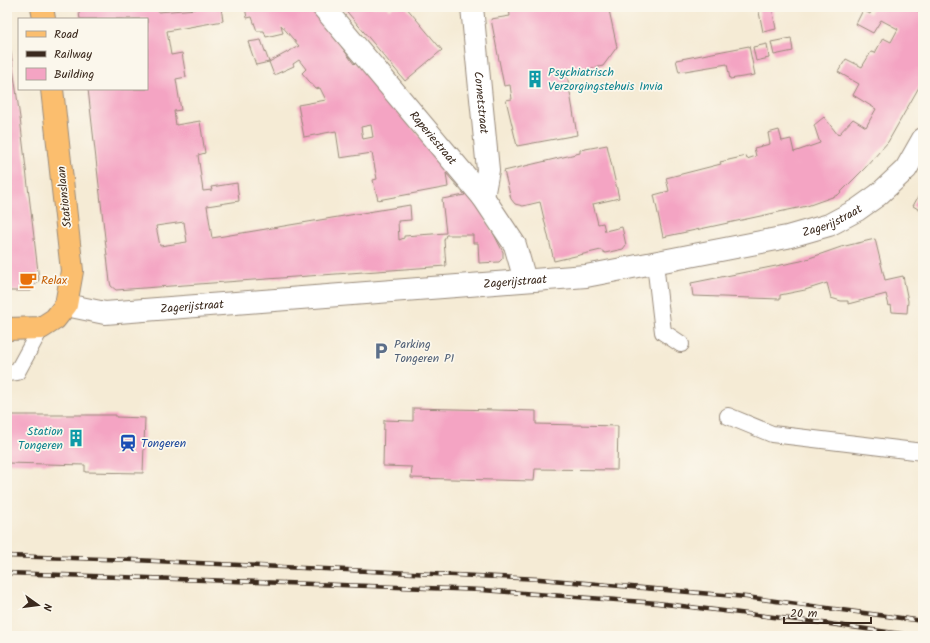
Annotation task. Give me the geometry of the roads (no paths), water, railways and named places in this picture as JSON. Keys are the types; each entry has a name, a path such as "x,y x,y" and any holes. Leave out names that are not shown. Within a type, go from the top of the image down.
{"main road":[{"path":"42,7 44,18"},
{"name":"Stationslaan","path":"52,90 72,271 66,304"},
{"path":"7,329 41,328 54,319 66,304"}],"street":[{"name":"Raperiestraat","path":"323,7 483,197 515,246 525,280"},
{"name":"Cornetstraat","path":"472,7 488,170 483,197"},
{"name":"Zagerijstraat","path":"66,304 106,313 586,276 655,263 787,237 828,225 857,210 906,170 923,138"}],"lane":[{"path":"655,263 663,332 681,344"},
{"path":"7,373 17,372 41,328"},
{"path":"728,416 772,434 923,452"}],"railway":[{"path":"7,556 134,560 540,579 746,597 923,621"},
{"path":"7,573 482,590 657,603 916,636"}],"place":[{"name":"Psychiatrisch Verzorgingstehuis Invia","path":"535,79"},
{"name":"Relax","path":"28,280"},
{"name":"Parking Tongeren P1","path":"381,351"},
{"name":"Station Tongeren","path":"76,438"},
{"name":"Tongeren","path":"128,443"}]}
